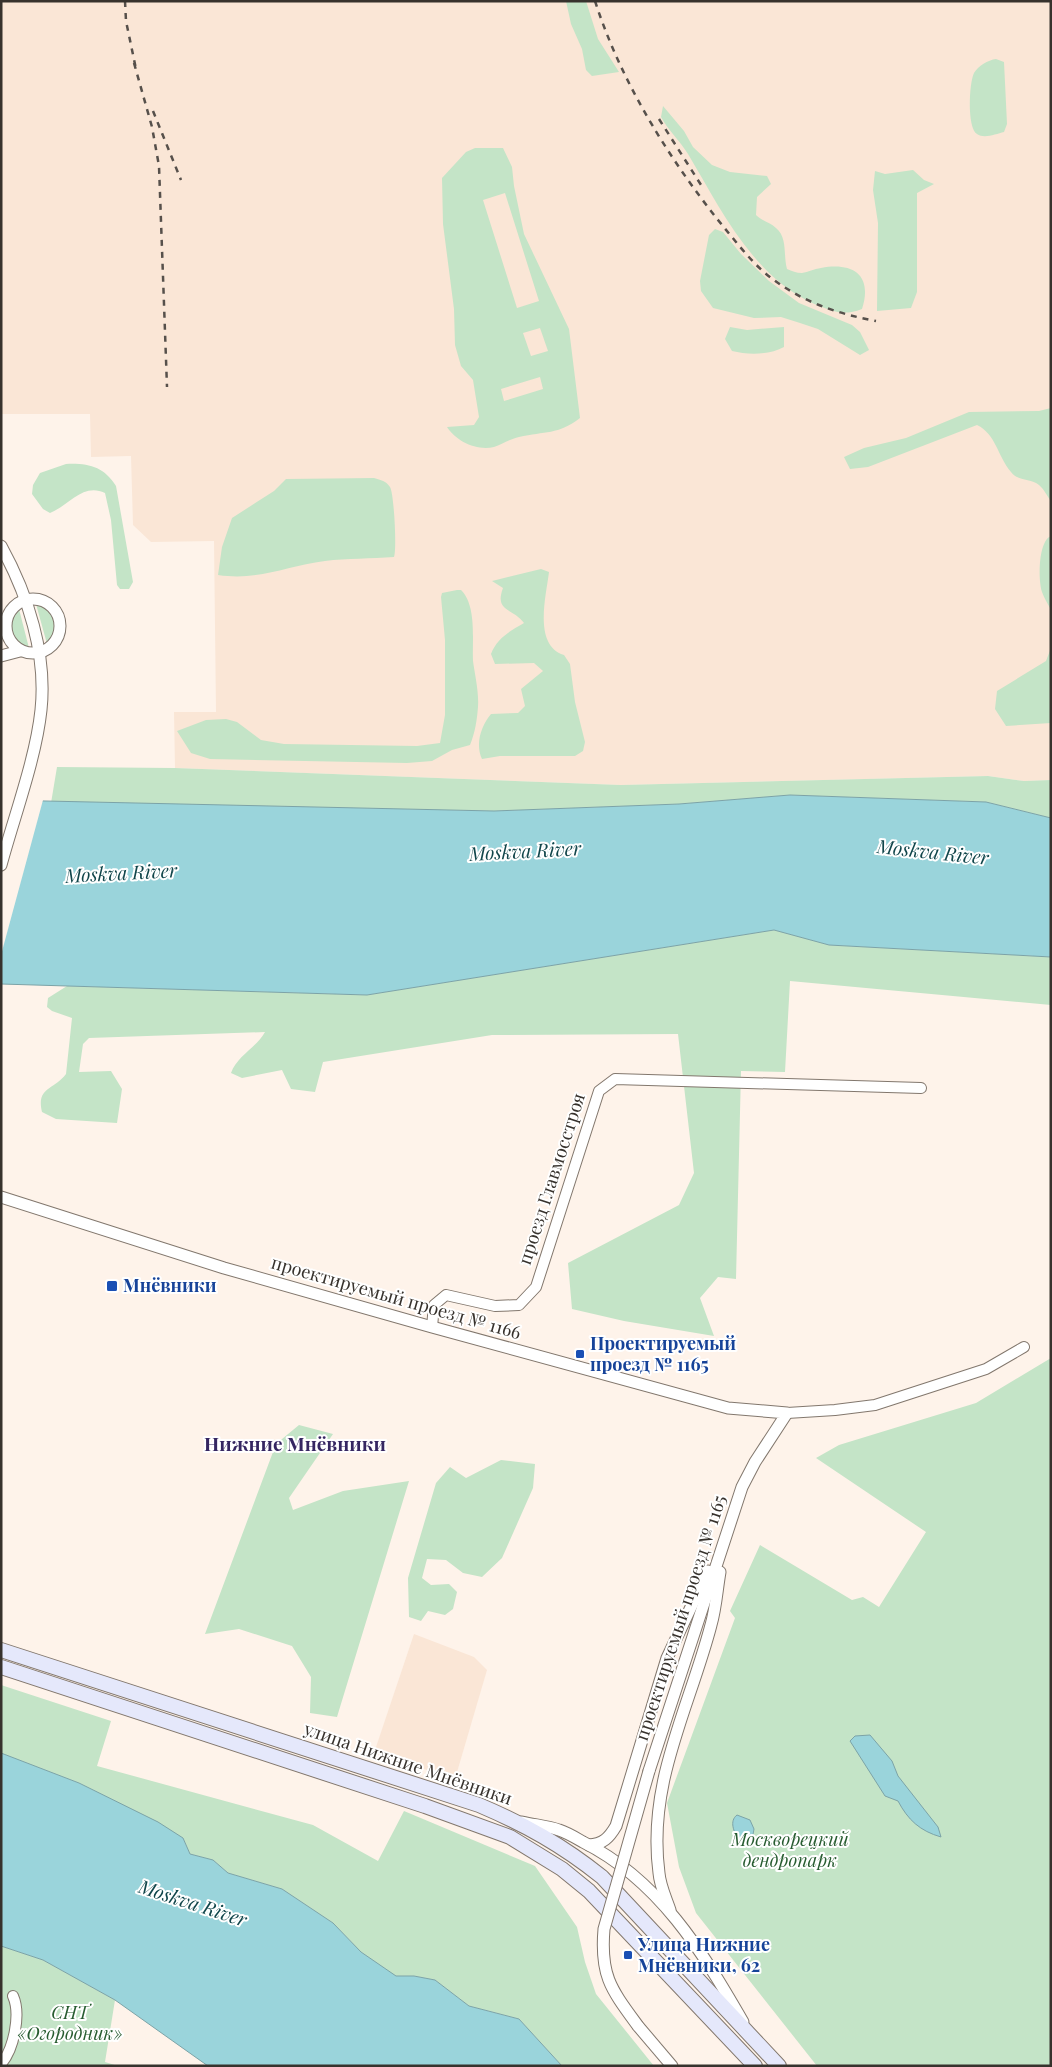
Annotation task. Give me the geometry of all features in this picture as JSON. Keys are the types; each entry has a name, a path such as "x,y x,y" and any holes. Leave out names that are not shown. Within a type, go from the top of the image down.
{"main road":[{"name":"улица Нижние Мнёвники","path":"1,1650 459,1798 516,1820 551,1839 602,1877 779,2066"},
{"name":"улица Нижние Мнёвники","path":"1,1667 472,1822 534,1850 589,1891 752,2064"}],"street":[{"path":"1,546 25,600 39,653 41,711 31,757 1,865"},
{"path":"1,656 20,651 39,653 55,643 61,627 60,619 51,605 43,600 25,600 11,609 4,623 8,637 20,651"},
{"name":"проезд Главмосстроя","path":"432,1327 434,1305 446,1295 495,1306 519,1305 536,1286 599,1091 615,1079 921,1088"},
{"name":"проектируемый проезд № 1166","path":"1,1197 224,1268 432,1327 728,1408 787,1413"},
{"path":"787,1413 875,1405 986,1369 1024,1347"},
{"name":"проектируемый проезд № 1165","path":"672,2066 638,2026 607,1980 602,1954 604,1929 649,1771 742,1488 755,1462 787,1413"},
{"path":"589,1845 604,1842 610,1837 616,1826 667,1658 727,1533"},
{"path":"670,1910 659,1876 656,1842 658,1798 671,1746 712,1624 727,1533"},
{"path":"194,1731 199,1715"},
{"path":"516,1820 560,1831 606,1853 634,1876 670,1910 704,1957 750,2035"},
{"path":"1,2064 7,2057 17,2013 13,1996"}],"shaded area":[{"path":"1,1 1051,1 1051,780 1024,781 988,776 621,785 175,768 174,712 216,712 214,541 151,542 133,525 131,456 91,457 90,414 1,414"},
{"path":"414,1634 474,1657 487,1670 455,1779 374,1753"}],"green space":[{"path":"566,1 586,1 598,39 619,72 592,76 586,70 582,49 571,24"},
{"path":"996,59 1004,62 1007,124 1004,132 983,136 977,134 974,130 970,115 972,78 978,68"},
{"path":"663,106 684,131 693,147 712,165 730,172 767,176 771,184 757,197 756,215 780,232 784,242 787,269 802,273 818,268 842,267 851,269 858,274 865,287 862,309 842,312 822,307 798,296 759,263 728,221 688,154 664,122 661,117"},
{"path":"475,148 503,148 512,167 524,234 569,329 580,418 558,430 519,437 487,448 480,448 461,441 447,427 474,425 479,417 473,380 461,366 455,345 454,309 443,224 442,178 466,152","holes":["505,193 539,301 517,308 483,200","540,328 548,351 531,356 523,333","540,377 543,389 504,401 501,389"]},
{"path":"913,170 924,180 934,184 917,193 917,292 911,308 877,311 878,223 873,190 875,171 885,174"},
{"path":"715,229 723,232 741,254 769,281 799,303 852,325 860,332 869,350 860,355 818,329 781,317 754,318 713,308 701,291 700,281 709,235"},
{"path":"730,327 747,330 784,327 784,347 772,352 759,354 732,351 725,339"},
{"path":"1051,408 1051,501 1039,485 1014,475 993,440 977,425 868,467 850,469 844,457 864,448 906,438 969,412 1039,411"},
{"path":"66,464 82,464 101,470 116,486 133,582 129,589 120,589 117,585 111,520 105,493 97,490 83,493 50,513 43,509 32,494 33,485 40,473"},
{"path":"374,478 387,483 390,487 394,510 394,557 325,561 260,575 218,575 222,547 232,518 274,491 286,479"},
{"path":"1051,536 1051,610 1042,592 1040,561 1044,545"},
{"path":"541,569 549,572 544,607 545,631 548,641 554,650 564,655 570,664 575,702 585,742 583,751 575,756 500,756 482,759 479,741 487,719 491,714 518,713 525,706 521,689 543,671 534,663 495,664 491,654 500,639 524,623 503,606 501,596 503,588 492,581"},
{"path":"461,590 466,597 472,614 473,624 473,661 478,712 470,745 452,750 432,761 407,763 210,759 191,753 177,731 206,720 226,719 237,722 261,740 284,744 417,746 440,743 445,715 445,640 441,597 442,593"},
{"path":"36,604 48,610 54,621 54,633 47,644"},
{"path":"19,609 29,648 18,642 12,632 12,620"},
{"path":"1051,648 1051,723 1006,726 995,709 997,691 1046,661"},
{"path":"57,767 175,768 621,785 988,776 1024,781 1051,780 1051,818 986,802 790,795 679,804 494,811 51,803"},
{"path":"774,930 829,945 1051,957 1051,1005 790,981 785,1072 741,1071 736,1279 718,1277 700,1298 714,1336 624,1321 572,1309 568,1263 679,1205 694,1173 678,1034 492,1035 323,1062 315,1092 291,1089 282,1070 242,1078 231,1073 238,1062 265,1032 89,1038 83,1044 79,1072 111,1071 122,1089 117,1123 56,1119 42,1112 41,1104 44,1093 66,1074 72,1018 52,1011 47,1007 48,998 67,986 367,995"},
{"name":"Москворецкий дендропарк","path":"1051,1358 1051,2066 817,2066 696,1913 679,1867 667,1803 735,1618 730,1611 760,1545 852,1600 863,1597 879,1607 926,1532 816,1458 839,1445 976,1403"},
{"path":"299,1425 333,1434 289,1498 293,1510 343,1491 409,1481 337,1717 310,1713 311,1677 292,1646 239,1629 205,1634 276,1444"},
{"path":"501,1460 535,1464 533,1488 502,1558 482,1577 463,1573 446,1560 427,1559 422,1578 431,1585 449,1584 457,1592 453,1609 445,1615 428,1611 421,1621 409,1617 408,1578 436,1483 450,1467 466,1478"},
{"path":"1,1685 111,1721 97,1766 313,1825 378,1861 404,1811 535,1866 577,1927 585,1962 596,1994 654,2066 562,2066 519,2019 469,2006 435,1980 414,1976 396,1977 361,1952 333,1923 282,1889 228,1873 213,1860 190,1854 183,1838 79,1783 2,1754"},
{"name":"СНТ «Огородник»","path":"1,1946 43,1960 115,2000 105,2062 118,2066 1,2066"}],"water":[{"name":"Moskva River","path":"790,795 986,802 1051,818 1051,957 829,945 774,930 367,995 1,984 1,800 494,811 679,804"},
{"path":"870,1735 892,1761 898,1776 938,1827 941,1837 927,1832 915,1824 898,1801 885,1796 850,1741 855,1736"},
{"name":"Moskva River","path":"1,1753 79,1783 158,1822 183,1838 190,1854 213,1860 228,1873 282,1889 333,1923 361,1952 396,1976 414,1976 435,1980 469,2006 519,2019 562,2066 208,2066 115,2000 43,1960 1,1946"},
{"path":"737,1815 750,1820 754,1829 752,1840 738,1839 733,1823"}],"pier":[{"path":"1,798 43,800 1,955"}],"railway":[{"path":"125,1 126,21 136,69"},
{"path":"595,1 618,61 648,119 683,174 746,254 767,274 798,295 836,311 876,321"},
{"path":"134,63 152,127 159,166 167,387"},
{"path":"153,111 181,180"},
{"path":"659,119 703,188"}],"place":[{"name":"Мнёвники","path":"112,1286"},
{"name":"Проектируемый проезд № 1165","path":"580,1354"},
{"name":"Улица Нижние Мнёвники, 62","path":"628,1955"}],"district":[{"name":"Нижние Мнёвники","path":"295,1444"}]}
